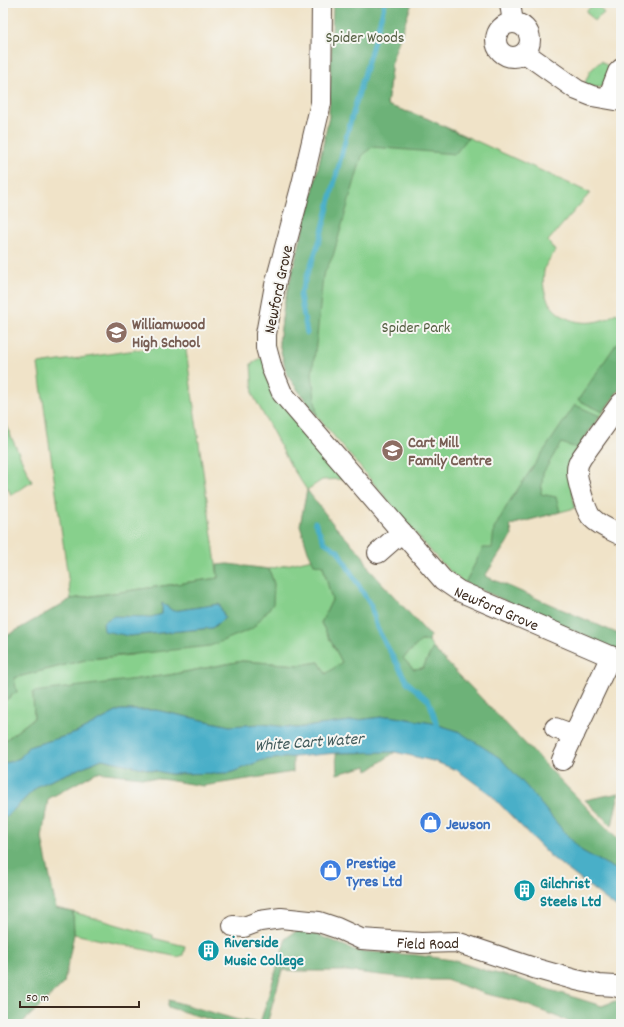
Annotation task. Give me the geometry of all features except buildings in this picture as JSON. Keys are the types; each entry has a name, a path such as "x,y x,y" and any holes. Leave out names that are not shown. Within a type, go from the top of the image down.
{"street":[{"name":"Newford Grove","path":"322,3 321,103 302,184 275,285 266,334 266,347 272,369 282,393 443,580 459,591 616,659 574,735 562,760"},
{"path":"510,3 513,23"},
{"path":"513,23 521,25 527,31 530,38 529,46 525,52 518,57 511,58 498,50 496,36 500,29 513,23"},
{"path":"525,52 577,90 592,96 614,100 618,72 621,69"},
{"path":"621,403 582,457 578,464 577,472 586,509 590,517 604,528 621,535"},
{"path":"378,553 402,532"},
{"path":"555,728 574,735"},
{"name":"Field Road","path":"233,926 244,927 260,921 281,918 319,922 361,939 421,943 456,942 576,980 621,988"}],"green space":[{"name":"Spider Woods","path":"333,3 412,3 392,60 387,105 426,118 468,138 455,154 372,147 362,156 333,256 323,276 312,374 317,416 287,375 279,343 284,305 313,192 329,117"},
{"path":"596,3 604,13 594,21 586,11"},
{"name":"Spider Park","path":"392,60 387,106 426,118 590,193 548,241 555,251 545,267 543,278 544,289 547,298 558,313 574,321 593,322 606,319 616,313 621,317 621,387 572,456 570,475 575,508 510,525 512,535 471,572 465,583 454,575 434,555 317,416 287,375 279,343 284,305 313,192 329,117 331,67"},
{"path":"601,61 613,70 605,84 600,87 584,85 590,71"},
{"path":"621,337 621,387 603,412 578,400"},
{"path":"185,343 218,578 71,599 38,364"},
{"path":"262,357 345,479 322,480 307,490 291,466 253,395 251,364"},
{"path":"575,405 600,416 577,448 561,443 543,473 541,494 556,497 560,512 510,525 512,535 485,576 621,635 621,652 465,583 483,548 492,548 494,529 509,502"},
{"path":"3,419 32,482 11,495 8,488 6,488 3,497"},
{"path":"307,490 334,525 363,556 370,570 430,636 429,641 421,641 403,658 413,669 423,668 433,648 621,843 621,872 582,851 458,731 432,723 389,716 296,728 261,724 230,726 156,710 120,710 76,733 28,747 20,758 3,764 3,742 34,718 33,692 169,675 242,661 300,665 319,662 326,674 342,662 321,623 332,600 323,566 314,564 308,551 300,525"},
{"path":"312,559 315,564 323,566 332,600 321,623 342,662 326,674 319,662 300,665 242,661 169,675 33,693 34,718 3,742 3,702 17,692 13,678 89,659 132,655 274,584 269,569"},
{"path":"228,564 269,569 274,584 273,604 252,629 210,646 89,659 14,678 17,692 3,702 3,638 71,599 218,578 217,565","holes":["162,603 173,611 219,604 225,618 212,628 129,636 152,617 162,614"]},
{"path":"421,641 429,641 433,648 423,668 413,669 403,658"},
{"path":"395,752 368,771 367,766 337,774 336,753"},
{"path":"293,757 293,772 203,786 167,780 97,772 48,799 42,838 56,908 73,912 74,934 64,983 21,1024 3,1024 3,820 38,786 102,759 170,774 230,773 263,760"},
{"path":"619,793 612,826 585,800"},
{"path":"73,912 153,935 153,938 185,946 183,955 178,957 74,934"},
{"path":"301,928 357,951 416,955 452,960 490,972 517,978 602,1006 615,1001 621,1002 621,1024 575,1024 517,1001 486,994 446,980 424,980 346,971 282,970 267,1024 225,1024 167,1007 169,1000 238,1020 260,1023 286,938"}],"water":[{"path":"162,603 173,611 219,604 225,618 212,628 129,636 104,631 103,622 114,616 151,617 162,614"},
{"name":"White Cart Water","path":"120,710 156,710 230,726 261,724 296,728 389,716 432,723 458,731 500,758 582,851 621,872 621,911 550,856 490,794 457,770 433,761 395,752 336,753 263,760 230,773 170,774 102,759 38,786 3,820 3,764 20,758 28,747 76,733"}],"waterway":[{"path":"307,333 300,295 320,239 346,137 385,3"},
{"path":"315,522 324,542 338,551 371,606 377,628 407,682 429,701 439,730"}],"place":[{"name":"Williamwood High School","path":"116,332"},
{"name":"Cart Mill Family Centre","path":"392,450"},
{"name":"Jewson","path":"431,823"},
{"name":"Prestige Tyres Ltd","path":"330,871"},
{"name":"Gilchrist Steels Ltd","path":"524,891"},
{"name":"Riverside Music College","path":"208,950"}]}
